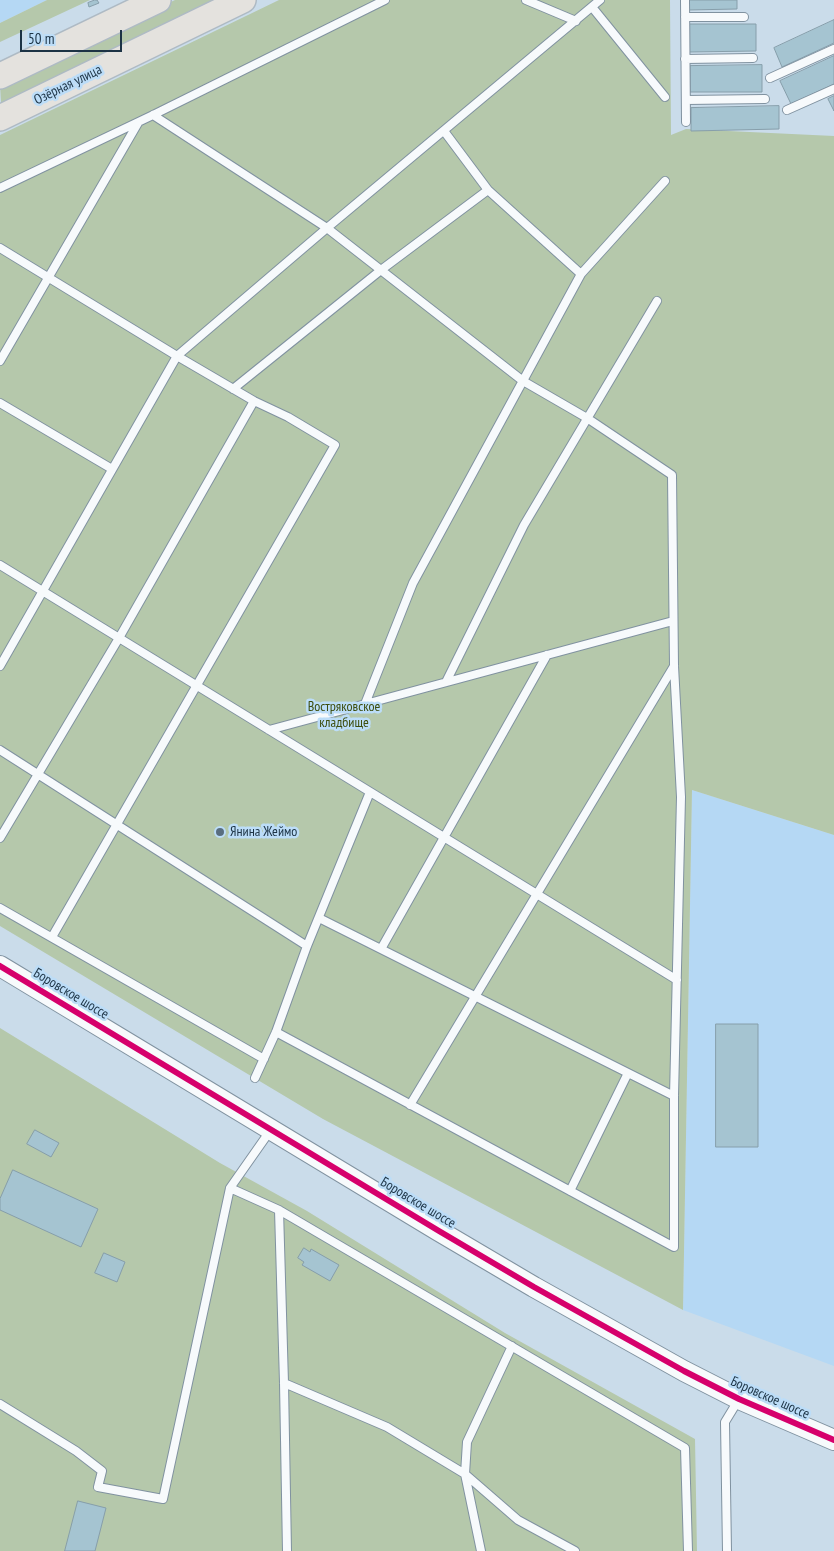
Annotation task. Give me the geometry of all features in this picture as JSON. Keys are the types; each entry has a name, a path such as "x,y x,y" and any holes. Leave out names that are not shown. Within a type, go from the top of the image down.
{"main road":[{"path":"0,76 158,0"},
{"name":"Озёрная улица","path":"0,118 243,0"}],"street":[{"name":"Боровское шоссе","path":"0,966 534,1287 684,1371 739,1399 834,1440"}],"lane":[{"path":"0,188 139,122 385,0"},
{"path":"526,0 576,21"},
{"path":"0,666 177,356 600,0"},
{"path":"684,0 686,122"},
{"path":"592,7 665,98"},
{"path":"685,17 744,16"},
{"path":"770,78 834,49"},
{"path":"685,58 753,58"},
{"path":"787,110 834,89"},
{"path":"686,100 765,99"},
{"path":"153,115 327,228 522,381 587,418 672,475 674,666 681,797 674,1096 674,1247 276,1032"},
{"path":"0,361 139,122"},
{"path":"444,131 488,190 581,274"},
{"path":"365,704 413,583 581,274 665,181"},
{"path":"233,389 381,270 488,190"},
{"path":"0,248 233,389 288,417 335,445 52,937"},
{"path":"446,682 524,524 656,301"},
{"path":"0,838 119,638 254,401"},
{"path":"0,403 112,469"},
{"path":"0,565 678,980"},
{"path":"269,730 673,621"},
{"path":"381,949 547,655"},
{"path":"410,1105 674,666"},
{"path":"0,750 307,946"},
{"path":"256,1078 276,1032 307,946 370,792"},
{"path":"0,908 264,1059"},
{"path":"319,918 674,1096"},
{"path":"570,1191 628,1073"},
{"path":"0,1404 76,1451 102,1471 98,1487 164,1499 230,1188 271,1130"},
{"path":"230,1188 280,1210 685,1448 688,1551"},
{"path":"280,1210 287,1551"},
{"path":"481,1551 465,1474 467,1442 512,1346"},
{"path":"284,1383 387,1427 465,1474 518,1520 575,1551"},
{"path":"728,1551 725,1422 739,1399"}],"shaded area":[{"path":"0,0 47,0 0,23"},
{"path":"692,790 834,835 834,1366 683,1310"}],"green space":[{"path":"47,0 90,0 0,42 0,23"},
{"path":"175,0 216,0 1,103 0,83"},
{"name":"Востряковское кладбище","path":"279,0 670,0 671,135 686,129 834,136 834,835 692,790 683,1310 323,1119 0,926 0,135"},
{"path":"0,1028 220,1163 307,1211 505,1333 695,1439 697,1551 0,1551"}],"building":[{"path":"95,0 99,3 89,7 88,3"},
{"path":"689,0 737,0 737,9 689,10"},
{"path":"834,20 834,43 782,67 774,48"},
{"path":"690,24 756,24 756,51 690,52"},
{"path":"834,56 834,84 791,104 780,81"},
{"path":"762,65 762,92 690,92 690,66"},
{"path":"834,96 834,111 828,99"},
{"path":"779,106 779,129 691,131 691,108"},
{"path":"716,1024 758,1024 758,1147 716,1147"},
{"path":"35,1130 59,1143 51,1157 27,1144"},
{"path":"13,1170 98,1209 81,1247 0,1210 0,1199"},
{"path":"304,1248 310,1252 311,1249 339,1265 330,1281 302,1265 304,1262 298,1258"},
{"path":"104,1253 125,1262 117,1282 95,1273"},
{"path":"78,1501 106,1508 95,1551 65,1551"}],"cycle path":[{"path":"0,966 534,1287 684,1371 739,1399 834,1440"}],"place":[{"name":"Янина Жеймо","path":"220,832"}]}
